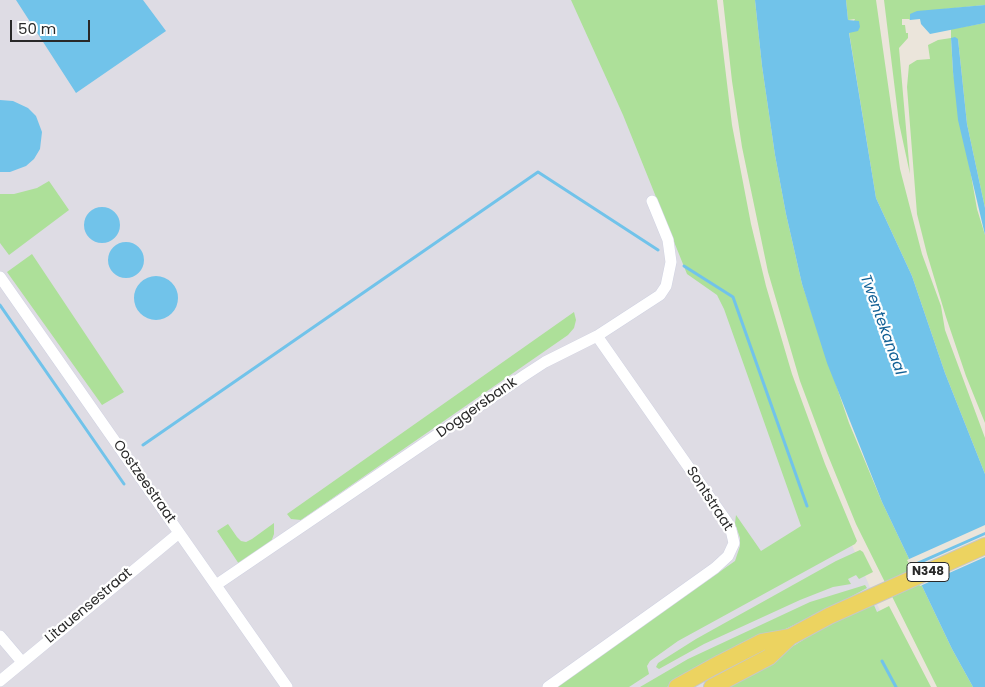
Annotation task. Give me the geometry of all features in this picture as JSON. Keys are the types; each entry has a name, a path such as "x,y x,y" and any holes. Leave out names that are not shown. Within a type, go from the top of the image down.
{"main road":[{"name":"N348","path":"712,687 769,657 790,637 829,616 985,546"},
{"name":"N348","path":"678,687 762,642 790,637"}],"street":[{"name":"Doggersbank","path":"216,584 525,375 545,362 597,336 660,294 666,286 671,262 668,240 652,202"},
{"name":"Oostzeestraat","path":"0,277 287,687"},
{"name":"Sontstraat","path":"548,687 715,568 728,556 734,543 727,522 597,336"},
{"name":"Litauensestraat","path":"0,681 179,533"},
{"path":"0,636 22,662"}],"shaded area":[{"path":"0,0 707,0 729,158 787,393 898,653 916,687 0,687"}],"green space":[{"path":"571,0 717,0 732,125 751,224 766,286 792,374 825,464 857,541 855,544 678,641 650,661 647,666 649,674 629,687 556,687 735,561 740,546 740,538 735,523 736,515 761,551 801,526 724,309 717,295 687,274 623,115"},
{"path":"723,0 755,0 762,66 775,155 802,284 849,423 882,502 952,649 973,687 937,687 856,524 800,381 768,272 742,147"},
{"path":"846,0 876,0 900,169 922,254 941,306 945,330 985,438 985,474 945,373 912,276 876,198 849,32 855,19 848,20"},
{"path":"884,0 985,0 985,5 945,9 910,16 910,20 902,19 902,25 905,25 906,33 908,33 908,38 899,48 910,174 899,123"},
{"path":"985,23 985,208 967,124 958,39 951,39 953,72 977,209 985,235 985,423 966,376 946,317 917,214 907,87 909,65 917,60 930,59 928,45 938,40 951,38 951,29"},
{"path":"49,181 69,210 9,255 0,243 0,194 14,194 37,188"},
{"path":"32,254 124,392 102,405 7,272"},
{"path":"574,312 576,320 574,328 568,335 301,520 291,519 287,514"},
{"path":"274,523 274,534 271,542 239,564 217,531 228,524 241,541 246,542"},
{"path":"860,550 863,552 873,572 859,579 856,575 848,579 851,584 833,587 800,600 704,644 659,669 656,667 658,663 696,639 836,561"},
{"path":"865,585 867,588 841,602 667,687 640,687 688,659 810,602"},
{"path":"873,603 877,612 889,606 931,687 718,687 774,658 824,627"}],"water":[{"path":"16,0 143,0 166,31 76,93"},
{"name":"Twentekanaal","path":"755,0 846,0 848,20 859,21 860,27 858,31 849,33 876,198 912,276 945,373 985,474 985,687 973,687 952,649 882,502 827,363 802,284 786,214 762,66"},
{"path":"985,5 985,23 930,34 921,24 920,19 910,20 910,14 917,11"},
{"path":"955,37 958,39 967,124 985,208 985,235 958,120 951,38"},
{"path":"0,100 13,101 28,108 36,116 42,132 40,149 34,159 26,166 10,172 0,172"},
{"path":"102,207 109,208 115,212 119,218 119,232 115,238 109,242 102,243 95,242 89,238 85,232 84,225 85,218 89,212 95,208"},
{"path":"126,242 133,243 139,247 143,253 143,267 139,273 133,277 126,278 119,277 113,273 109,267 108,260 109,253 113,247 119,243"},
{"path":"152,276 160,276 172,282 178,298 172,314 160,320 152,320 140,314 134,302 134,294 140,282"}],"pier":[{"path":"985,525 985,532 910,565 907,560"},
{"path":"985,535 985,557 920,586 911,568"}],"waterway":[{"path":"143,445 538,172 658,250"},
{"path":"684,266 733,297 807,506"},
{"path":"0,305 124,484"},
{"path":"882,661 896,687"}]}
